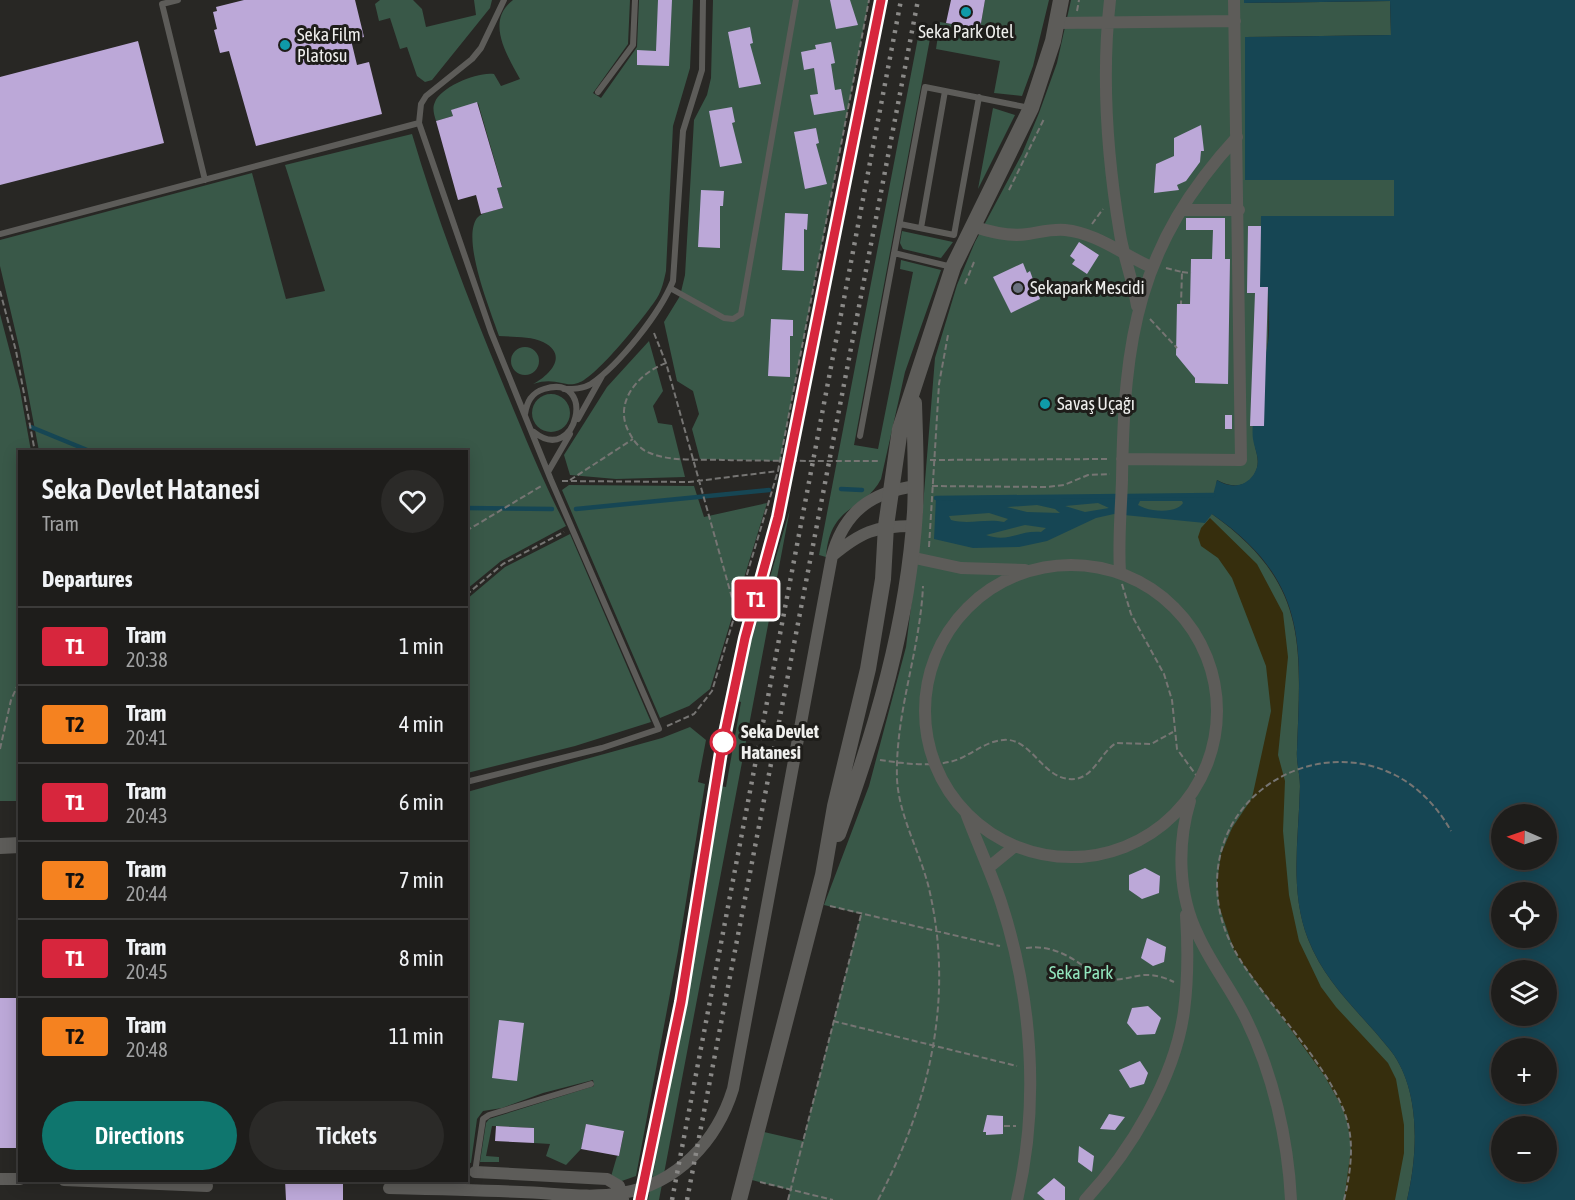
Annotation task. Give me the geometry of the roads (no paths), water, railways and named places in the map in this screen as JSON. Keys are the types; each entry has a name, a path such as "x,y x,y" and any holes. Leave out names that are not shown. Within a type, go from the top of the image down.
{"main road":[{"path":"739,1200 823,875 835,806 868,669 883,579 886,526 900,429 953,267 1015,143 1038,112 1061,0"},
{"path":"823,875 865,761 918,559 913,526 916,482 913,384"},
{"path":"0,846 18,845"}],"street":[{"path":"1110,0 1105,80 1106,129 1124,255 1138,307"},
{"path":"1122,459 1241,460 1239,210 1234,0"},
{"path":"1056,23 1235,21"},
{"path":"1120,572 1124,394 1138,307 1152,265 1182,210 1213,164 1237,137"},
{"path":"1182,210 1239,210"},
{"path":"972,226 1002,234 1027,234 1051,229 1087,235 1124,255 1152,265"},
{"path":"388,1188 585,1195 622,1194 648,1186 676,1172 712,1136 733,1089 831,556 847,518 891,490 916,482"},
{"path":"831,556 856,536 886,526 913,526"},
{"path":"918,559 974,570 1035,570 1069,564 1094,565 1120,572 1155,589 1179,609 1194,631 1214,682 1215,723 1208,757 1193,792 1183,830 1185,1008 1169,1062 1138,1131 1102,1182 1085,1200"},
{"path":"1035,570 1011,579 986,594 960,616 938,648 928,668 922,707 924,734 932,762 963,806 994,835 1015,846 1048,857 1069,859 1107,855 1148,837 1174,815 1193,792"},
{"path":"963,806 988,868 1009,932 1027,1026 1031,1070 1026,1151 1017,1200"},
{"path":"988,868 1015,846"},
{"path":"1185,896 1198,936 1247,1020 1260,1053 1283,1134 1291,1200"},
{"path":"475,1172 607,1179 619,1186 623,1200"},
{"path":"0,1179 18,1179"},
{"path":"112,1182 207,1186"}],"lane":[{"path":"178,0 162,4 205,180"},
{"path":"468,781 602,747 659,729 551,480 491,332 419,123 421,104 426,96 472,59 481,48 504,0"},
{"path":"598,92 633,45 635,0"},
{"path":"525,415 530,397 541,390 590,385 605,372 650,322 670,288 676,264 683,130 702,70 703,0"},
{"path":"670,288 724,318 733,319 741,314 796,0"},
{"path":"860,436 925,87 979,97 1038,112"},
{"path":"921,228 945,91"},
{"path":"900,224 954,235 979,97"},
{"path":"0,234 419,123"},
{"path":"894,253 953,267"},
{"path":"548,472 605,372"},
{"path":"532,431 541,438 550,439 566,434 575,423 578,409 573,397 564,389"},
{"path":"475,1172 483,1119 489,1115 591,1084"}],"water":[{"path":"1244,0 1575,0 1575,1200 1407,1200 1415,1143 1408,1085 1391,1051 1324,971 1308,939 1302,920 1296,863 1300,786 1297,754 1299,678 1297,647 1292,618 1283,590 1267,564 1244,539 1212,514 1205,523 1114,514 1096,518 1047,541 1019,547 973,548 934,539 936,498 1213,495 1217,480 1237,485 1250,479 1258,461 1253,439 1253,419 1269,326 1268,287 1260,287 1261,216 1394,216 1394,180 1245,180 1245,37 1391,35 1390,1 1244,3","holes":["1140,501 1182,501 1183,503 1180,507 1169,510 1155,510 1138,505","1098,503 1109,508 1085,512 1065,506","1037,505 1055,509 1060,513 1027,512 1007,507","989,513 1008,519 1004,522 951,520 949,516","1025,525 1046,528 1041,532 994,537 986,535"]}],"waterway":[{"path":"31,427 87,450"},
{"path":"841,489 862,490"},
{"path":"576,509 769,490"},
{"path":"1128,496 1213,495"},
{"path":"936,498 1120,496"},
{"path":"468,508 552,509"}],"tram line":[{"path":"640,1200 681,1002 721,752 745,638 778,517 881,0"},
{"name":"T1","path":"640,1200 681,1002 721,752 745,638 778,517 830,269 881,0"}],"railway":[{"path":"672,1200 901,0"},
{"path":"687,1200 918,0"}],"place":[{"name":"Seka Park Otel","path":"966,12"},
{"name":"Seka Film Platosu","path":"285,45"},
{"name":"Sekapark Mescidi","path":"1018,288"},
{"name":"Savaş Uçağı","path":"1045,404"},
{"name":"Seka Devlet Hatanesi","path":"723,742"}],"park label":[{"name":"Seka Park","path":"1081,973"}]}
